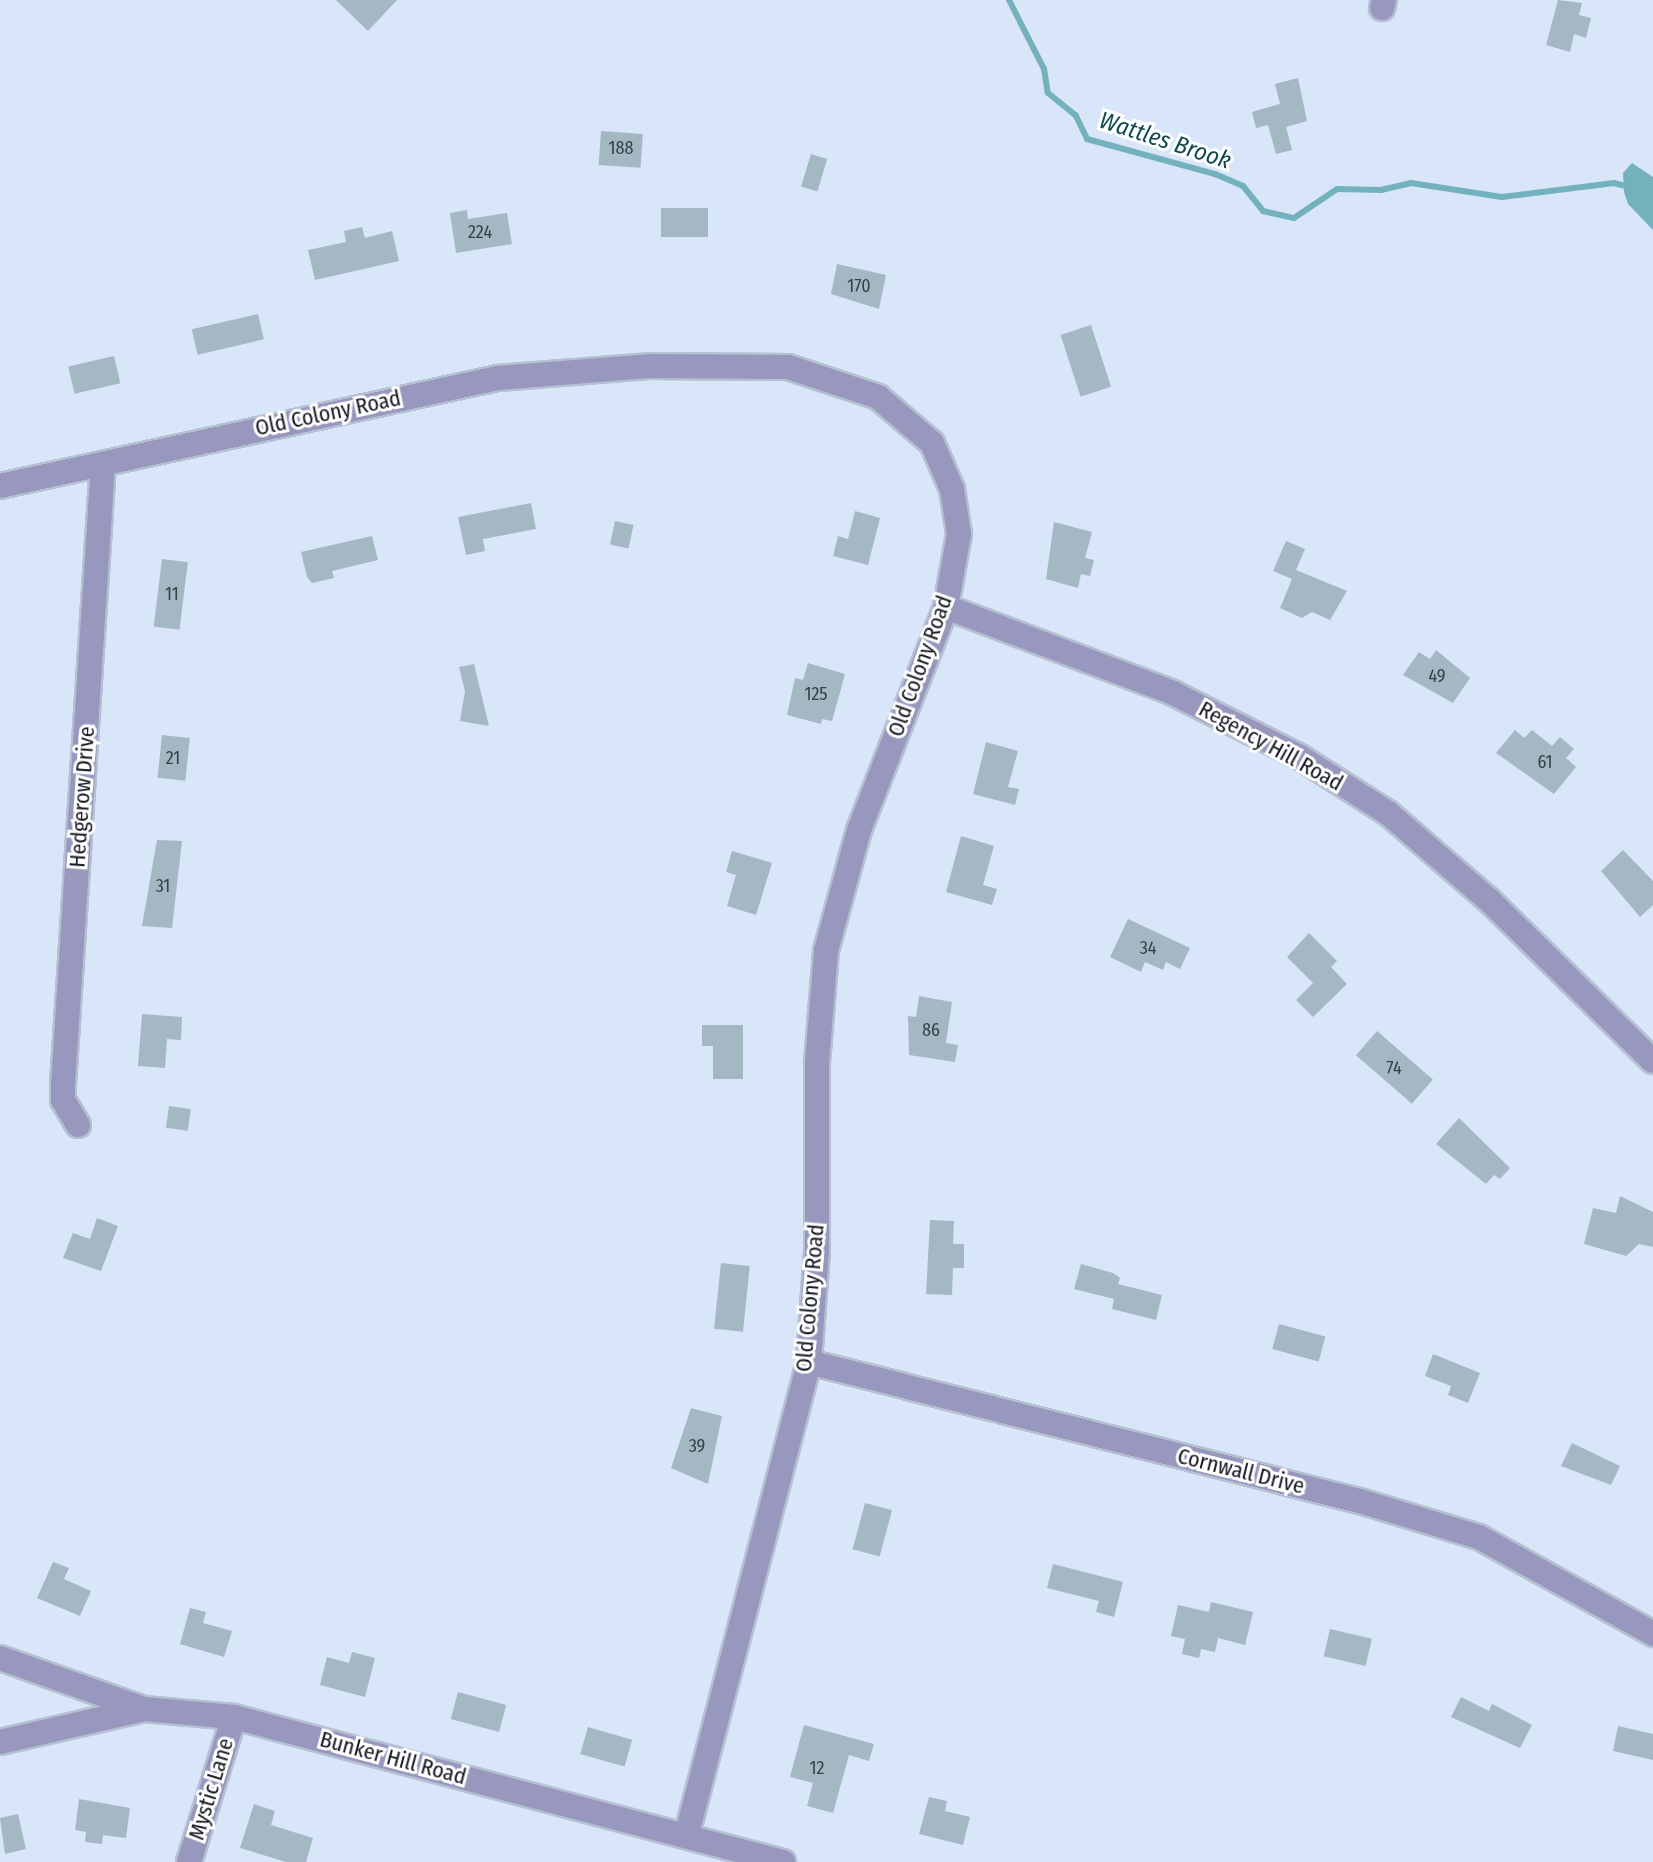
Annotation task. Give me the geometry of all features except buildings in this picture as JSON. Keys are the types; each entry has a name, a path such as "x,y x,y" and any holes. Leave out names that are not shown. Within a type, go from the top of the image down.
{"street":[{"name":"Old Colony Road","path":"0,486 498,378 649,366 788,367 878,397 932,443 952,489 959,534 946,607 859,830 826,951 817,1064 817,1252 809,1362 687,1835"},
{"name":"Hedgerow Drive","path":"78,1125 63,1100 63,1084 103,464"},
{"name":"Regency Hill Road","path":"946,607 1173,693 1300,757 1411,833 1490,901 1653,1061"},
{"name":"Cornwall Drive","path":"809,1362 1363,1502 1479,1537 1653,1634"},
{"path":"0,1658 144,1709"},
{"name":"Bunker Hill Road","path":"0,1742 144,1709 234,1717 783,1862"},
{"name":"Mystic Lane","path":"189,1862 234,1717"}],"shaded area":[{"path":"1632,163 1653,177 1653,230 1628,204 1624,192 1623,173"}],"waterway":[{"name":"Wattles Brook","path":"1009,0 1044,69 1048,93 1076,116 1087,139 1215,174 1243,186 1263,211 1294,218 1337,189 1381,190 1411,183 1502,197 1614,183 1629,187"}]}
